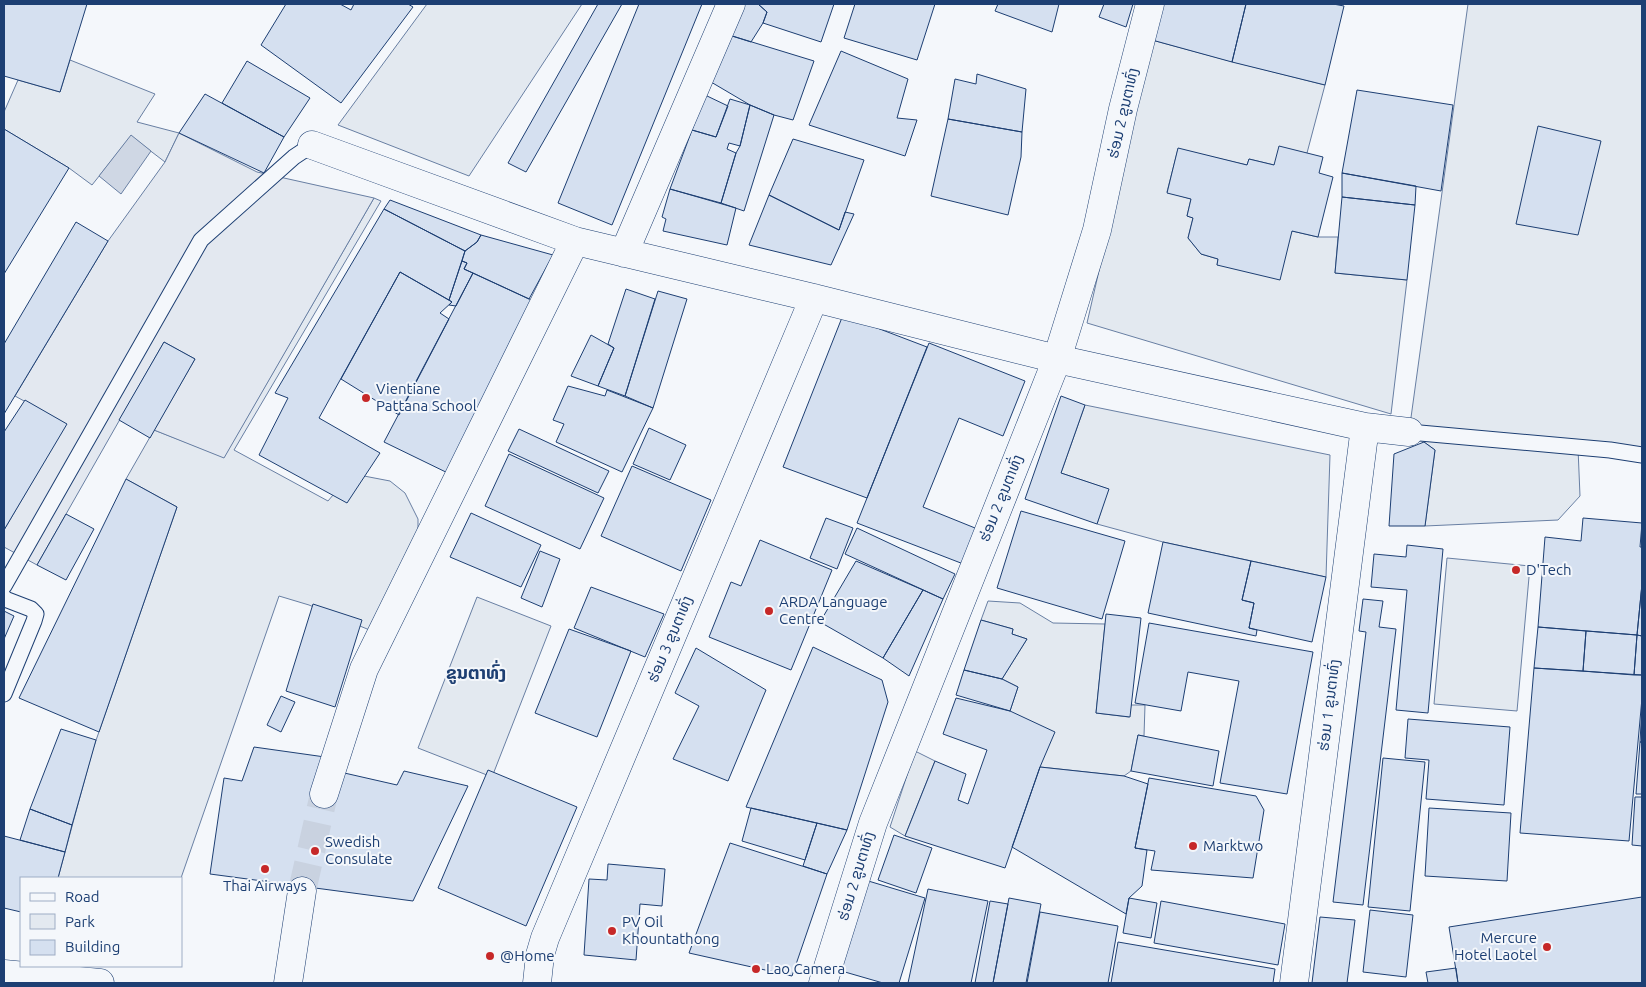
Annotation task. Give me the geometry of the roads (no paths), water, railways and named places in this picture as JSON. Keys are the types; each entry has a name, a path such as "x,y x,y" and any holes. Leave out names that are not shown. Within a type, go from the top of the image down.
{"main road":[{"path":"624,253 731,4"},
{"name":"ຮ່ອມ 2 ຂູນຕາທົ່ງ","path":"823,983 873,823 1056,358 1097,230 1123,109 1150,4"},
{"path":"312,144 575,241 1056,358 1365,427 1409,432"},
{"path":"324,794 364,669 575,241"},
{"name":"ຮ່ອມ 3 ຂູນຕາທົ່ງ","path":"538,983 540,955 544,938 814,298"},
{"name":"ຮ່ອມ 1 ຂູນຕາທົ່ງ","path":"1294,983 1365,427"},
{"path":"288,983 302,891"},
{"path":"4,974 100,983"}],"lane":[{"path":"4,586 201,240 294,157 312,144"},
{"path":"1409,432 1610,450 1642,455"},
{"path":"4,597 31,609 36,614 4,694"}],"tunnel":[{"path":"302,891 324,794"}],"place":[{"name":"Vientiane Pattana School","path":"366,398"},
{"name":"D'Tech","path":"1516,570"},
{"name":"ARDA Language Centre","path":"769,611"},
{"name":"Marktwo","path":"1193,846"},
{"name":"Swedish Consulate","path":"315,851"},
{"name":"Thai Airways","path":"265,869"},
{"name":"PV Oil Khountathong","path":"612,931"},
{"name":"Mercure Hotel Laotel","path":"1547,947"},
{"name":"@Home","path":"490,956"},
{"name":"Lao Camera","path":"756,969"}],"district":[{"name":"ຂູນຕາທົ່ງ","path":"476,673"}]}
